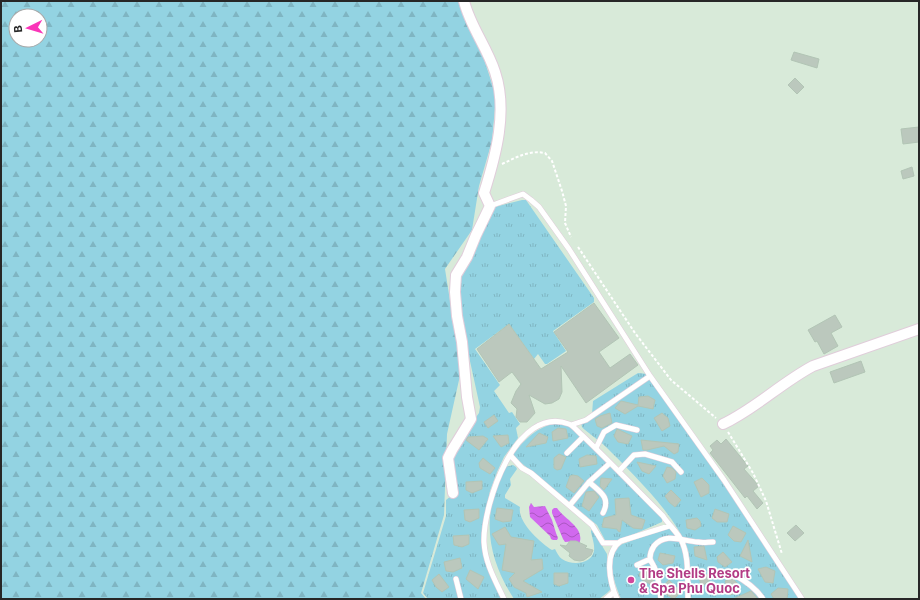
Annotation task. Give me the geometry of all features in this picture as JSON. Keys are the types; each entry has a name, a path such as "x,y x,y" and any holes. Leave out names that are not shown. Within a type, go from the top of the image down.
{"street":[{"path":"453,493 448,458 471,419 467,397 462,342 457,316 455,292 456,275 467,257 490,206 484,193 492,168 501,122 500,95 495,72 484,44 472,24 464,1"},
{"path":"723,424 739,417 799,373 813,366 919,329"}],"lane":[{"path":"490,206 523,194 538,207 569,248 650,376 724,480 802,599"},
{"path":"571,425 586,420 650,376"},
{"path":"504,599 489,570 486,556 485,536 488,506 494,488 510,455 522,439 532,430 550,422 559,422 571,425 619,471 663,516 669,526 676,532 684,546 686,557 688,599"},
{"path":"596,448 604,432 616,425 637,430"},
{"path":"567,453 583,437"},
{"path":"619,471 634,455 646,454 672,462 681,472"},
{"path":"510,455 522,468 531,473 592,525 603,543 617,543 669,526"},
{"path":"570,505 589,482 610,463"},
{"path":"589,482 603,495 606,500 606,507 603,513"},
{"path":"661,599 658,577 650,559 650,554 658,542 664,538 697,542 713,542"},
{"path":"617,543 610,557 609,569 617,599"},
{"path":"637,565 650,559"},
{"path":"733,574 742,579 760,594 763,599"},
{"path":"456,579 461,599"},
{"path":"606,599 614,592"}],"path":[{"path":"492,168 527,152 537,151 545,153 552,161 566,206 565,223 570,236 635,333 671,380 723,424 757,480 766,501 782,556"}],"green space":[{"path":"1,1 461,1 484,59 496,96 492,141 479,186 472,230 445,269 461,371 447,434 444,515 421,593 426,599 1,599"},
{"path":"526,200 594,298 594,302 553,331 566,351 547,364 545,364 538,354 534,359 509,324 475,349 500,385 494,391 509,413 512,412 520,424 516,428 518,438 504,457 497,472 487,505 485,556 503,599 428,599 423,593 446,516 446,500 456,492 451,459 462,437 479,413 480,407 468,352 458,293 457,275 491,208"},
{"path":"638,373 648,374 723,481 800,599 690,599 690,567 688,550 674,523 640,481 605,446 582,427 583,420 592,414 593,401"},
{"path":"556,423 570,426 662,517 662,522 616,542 606,542 597,525 514,457 514,453 532,434 543,427"},
{"path":"513,465 517,469 510,479 511,485 505,495 505,498 520,507 522,519 526,525 531,532 547,547 552,550 555,549 561,558 571,563 586,561 590,559 594,551 591,530 593,531 607,554 607,565 611,585 611,589 599,599 514,599 496,563 490,537 491,510 495,492 505,467"},
{"path":"669,528 680,540 685,557 687,599 621,599 614,579 612,566 612,559 617,546"}],"water":[{"path":"531,503 534,507 545,506 552,520 558,538 557,540 551,539 550,536 530,517 529,507"},
{"path":"554,508 557,508 577,528 580,533 579,544 576,541 565,542 552,513"}],"building":[{"path":"794,52 819,59 817,68 791,60"},
{"path":"795,78 804,87 797,94 788,85"},
{"path":"919,127 919,142 903,144 901,129"},
{"path":"912,167 914,176 903,179 901,171"},
{"path":"594,303 619,338 599,352 610,368 630,354 638,365 586,403 561,366 562,392 559,399 552,403 545,404 529,395 535,413 527,422 520,422 516,417 517,409 511,403 521,384 512,372 499,382 477,349 509,324 541,369 568,352 554,332"},
{"path":"835,315 842,327 831,333 838,346 824,354 817,341 815,342 808,330"},
{"path":"861,361 865,372 834,383 830,372"},
{"path":"648,396 655,400 653,409 638,406 625,414 615,408 621,401 638,405 639,397"},
{"path":"610,413 612,423 602,428 597,426 595,419"},
{"path":"662,413 668,418 670,426 662,431 654,418"},
{"path":"494,415 498,421 488,428 484,422"},
{"path":"558,428 566,429 568,438 553,441 552,432"},
{"path":"617,429 632,436 628,444 618,442 614,436"},
{"path":"539,433 548,437 546,443 526,447"},
{"path":"508,435 509,443 501,447 493,436"},
{"path":"483,436 488,439 479,450 466,440 468,437"},
{"path":"726,439 748,466 744,469 759,486 753,491 763,503 757,509 747,496 745,498 710,453 713,450 710,446 717,440 721,444"},
{"path":"641,440 679,444 678,452 674,454 664,446 643,450"},
{"path":"559,454 566,457 561,469 557,470 554,468 554,458"},
{"path":"587,455 596,456 597,464 580,467 579,459"},
{"path":"483,458 495,468 490,474 480,468 479,463"},
{"path":"637,462 656,466 649,474 642,471"},
{"path":"667,467 672,468 676,472 675,479 667,483 663,476"},
{"path":"570,476 578,476 584,481 574,493 566,487"},
{"path":"601,478 612,479 604,490 600,486"},
{"path":"702,478 709,485 709,493 701,497 694,482"},
{"path":"482,481 482,489 472,493 466,490 466,482"},
{"path":"671,490 681,500 675,507 665,496"},
{"path":"594,491 599,497 589,511 582,506 586,492"},
{"path":"629,498 631,515 645,520 642,529 633,528 622,520 620,532 617,529 602,527 604,518 616,515 615,499"},
{"path":"497,508 513,510 511,521 503,522 495,519"},
{"path":"479,509 479,518 470,522 465,520 464,510"},
{"path":"715,509 729,514 727,522 717,522 712,518"},
{"path":"697,518 700,521 701,526 695,530 687,528 686,520"},
{"path":"796,525 804,533 795,541 787,533"},
{"path":"733,526 746,533 741,542 734,541 728,535"},
{"path":"505,527 511,537 534,541 531,560 542,559 543,569 523,581 542,592 527,597 526,593 514,587 509,579 515,573 502,570 506,544 499,545 492,534"},
{"path":"469,535 469,544 462,547 454,545 453,536"},
{"path":"748,540 752,562 740,556"},
{"path":"570,541 576,541 587,546 585,548 593,550 591,555 584,560 574,560 569,556 570,553 560,545 566,546"},
{"path":"704,546 707,560 695,556 694,547"},
{"path":"723,552 732,562 725,567 718,562 717,557"},
{"path":"660,553 675,556 673,563 663,565 658,560"},
{"path":"460,558 462,568 453,572 446,571 444,562"},
{"path":"645,567 653,576 654,580 650,584 642,580 639,574"},
{"path":"766,567 775,571 773,583 765,582 758,569"},
{"path":"470,570 484,577 478,589 466,579"},
{"path":"554,573 568,573 568,583 559,586 554,584"},
{"path":"719,573 701,587 699,576"},
{"path":"439,574 449,587 442,592 436,587 432,580"},
{"path":"732,578 738,584 739,592 730,595 725,581"},
{"path":"669,580 681,592 674,599 664,593 663,586"},
{"path":"778,588 788,589 787,599 774,599 771,594"},
{"path":"751,591 758,599 733,599"}],"place":[{"name":"The Shells Resort & Spa Phu Quoc","path":"631,580"}]}
